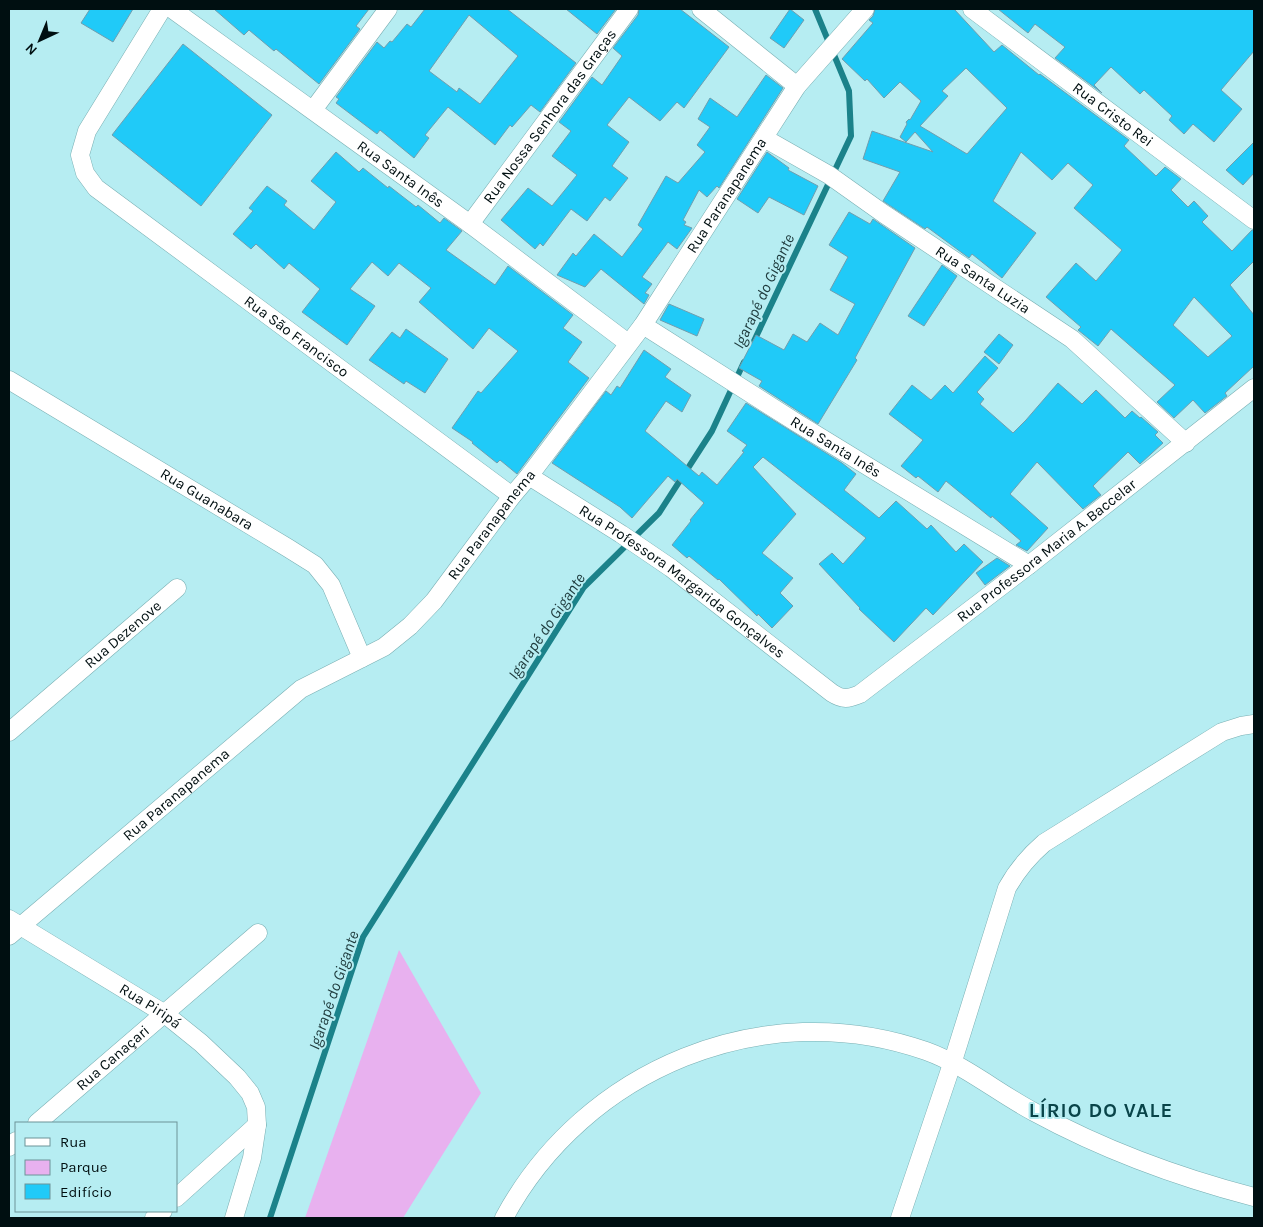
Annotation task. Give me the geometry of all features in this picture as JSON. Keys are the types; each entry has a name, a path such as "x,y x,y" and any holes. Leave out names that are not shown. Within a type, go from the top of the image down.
{"street":[{"name":"Rua São Francisco","path":"162,9 87,131 80,155 85,173 96,188 512,496"},
{"name":"Rua Santa Inês","path":"172,9 470,224 628,343"},
{"path":"313,110 388,9"},
{"name":"Rua Nossa Senhora das Graças","path":"470,224 629,9"},
{"path":"701,9 797,86"},
{"name":"Rua Paranapanema","path":"12,927 301,689 384,647 410,626 434,601 643,325 797,86 865,9"},
{"name":"Rua Cristo Rei","path":"972,9 1254,220"},
{"name":"Rua Santa Luzia","path":"764,138 829,176 1072,339 1186,443"},
{"name":"Rua Santa Inês","path":"643,325 732,383 1028,565"},
{"name":"Rua Guanabara","path":"9,380 315,565 331,585 362,658"},
{"name":"Rua Professora Maria A. Baccelar","path":"832,693 840,698 849,699 860,694 1186,443 1254,388"},
{"name":"Rua Professora Margarida Gonçalves","path":"529,476 671,568 832,693"},
{"name":"Rua Dezenove","path":"9,732 177,588"},
{"path":"900,1218 953,1061 1007,888 1024,862 1044,843 1222,732 1254,724"},
{"name":"Rua Piripá","path":"12,927 165,1014 201,1043 237,1077 250,1093 256,1107 257,1125 252,1158 234,1218"},
{"name":"Rua Canaçari","path":"38,1122 258,933"},
{"path":"504,1218 514,1199 554,1146 578,1122 632,1082 662,1066 693,1053 725,1043 758,1036 825,1032 859,1036 925,1050 953,1061 992,1088 1032,1112 1117,1153 1161,1170 1254,1197"},
{"path":"178,1196 257,1125"}],"green space":[{"path":"399,950 481,1093 403,1218 305,1218"}],"building":[{"path":"90,9 133,9 113,42 81,23"},
{"path":"214,9 369,9 356,26 360,29 319,84 249,30 244,35"},
{"path":"425,9 507,9 576,63 540,112 531,105 512,127 510,125 495,145 448,107 425,135 429,138 414,158 380,130 377,134 336,103 339,99 336,97 377,42 384,48 390,41 392,42 407,24 411,27","holes":["469,15 518,56 480,104 459,88 457,92 429,71"]},
{"path":"566,9 616,9 597,34"},
{"path":"639,9 680,9 729,47 684,108 677,102 660,121 629,97 607,125 629,142 612,166 628,178 610,201 605,197 587,221 571,209 543,246 540,243 535,249 501,220 528,188 552,206 577,175 552,156 571,131 559,122 592,77 602,85 622,56 613,48 638,15"},
{"path":"790,9 804,20 784,48 770,38"},
{"path":"875,9 954,9 994,52 1002,45 1039,75 1129,140 1124,146 1156,176 1165,167 1181,179 1171,190 1188,207 1194,201 1208,216 1202,222 1232,251 1254,230 1254,261 1230,285 1254,315 1254,366 1225,393 1227,396 1205,413 1193,400 1174,418 1157,402 1175,385 1111,329 1098,346 1078,330 1081,327 1046,297 1076,263 1096,281 1122,250 1074,208 1093,185 1068,163 1052,180 1021,152 993,201 1036,233 1002,278 972,254 969,258 927,227 925,229 883,201 900,172 863,159 872,131 933,152 915,132 906,142 900,137 907,124 906,122 910,120 921,101 900,82 884,98 867,79 865,81 842,59 873,23 869,20 873,16","holes":["966,68 1007,108 967,154 920,126 948,96 942,91","1194,297 1232,336 1208,357 1173,325"]},
{"path":"998,9 1254,9 1254,51 1221,90 1242,109 1214,142 1193,124 1184,134 1169,120 1172,116 1144,90 1140,94 1111,67 1094,85 1102,93 1055,58 1065,47 1035,24 1028,33"},
{"path":"183,44 272,115 201,206 112,135"},
{"path":"766,75 783,88 719,188 717,186 707,197 699,190 683,220 686,222 684,225 692,228 677,249 668,242 642,277 652,284 645,293 649,295 644,304 601,269 585,287 557,275 573,253 576,256 594,234 622,257 643,229 638,225 666,176 678,183 705,152 697,145 710,127 698,119 710,98 737,117"},
{"path":"1254,142 1254,173 1243,185 1226,170"},
{"path":"336,152 359,172 363,168 416,207 418,205 440,223 444,218 462,231 446,250 495,285 508,266 573,315 563,328 582,342 568,362 589,378 517,474 500,460 497,463 473,442 452,428 478,391 481,393 518,351 489,328 473,349 419,302 431,288 399,263 388,276 372,262 350,289 375,306 347,345 302,312 320,289 289,263 284,269 256,244 251,249 233,234 253,211 249,208 267,186 287,201 284,205 314,230 336,202 311,181"},
{"path":"767,152 789,168 788,170 818,186 804,215 769,197 758,213 737,199"},
{"path":"849,212 870,224 873,219 915,248 855,358 857,360 818,424 759,386 762,381 739,368 756,335 784,350 793,334 807,342 820,323 838,335 855,304 830,290 848,257 829,245"},
{"path":"942,265 957,276 924,326 908,316"},
{"path":"669,304 704,319 697,336 660,320"},
{"path":"406,329 448,359 425,393 406,381 404,384 369,360 392,332 400,338"},
{"path":"999,334 1013,345 999,364 984,352"},
{"path":"644,350 671,369 665,377 691,395 682,412 666,401 645,431 699,476 702,472 717,485 744,452 742,451 747,445 727,431 746,403 842,463 856,474 844,490 879,518 896,501 927,529 931,525 956,552 964,544 983,562 933,615 926,608 894,642 859,609 819,564 832,553 843,564 866,538 763,457 753,467 796,514 762,553 793,578 780,593 793,606 772,628 719,579 689,556 687,558 672,545 704,503 677,479 675,482 668,476 632,518 620,507 552,463 606,391 611,395 617,386 620,388"},
{"path":"985,356 998,368 977,392 984,399 980,404 1013,433 1058,383 1082,404 1096,390 1125,418 1132,411 1141,417 1158,432 1155,435 1163,443 1140,464 1128,452 1093,486 1101,495 1083,509 1037,462 1010,494 1048,528 1027,551 1016,545 1021,541 946,481 938,492 918,476 916,478 901,466 923,440 889,414 912,385 931,400 945,385 953,393"},
{"path":"997,558 1010,566 985,585 976,573"}],"waterway":[{"name":"Igarapé do Gigante","path":"754,341 851,136 849,91 815,9"},
{"name":"Igarapé do Gigante","path":"270,1218 363,937 584,587 659,513 712,431 744,362"}],"district":[{"name":"LÍRIO DO VALE","path":"1101,1110"}]}
